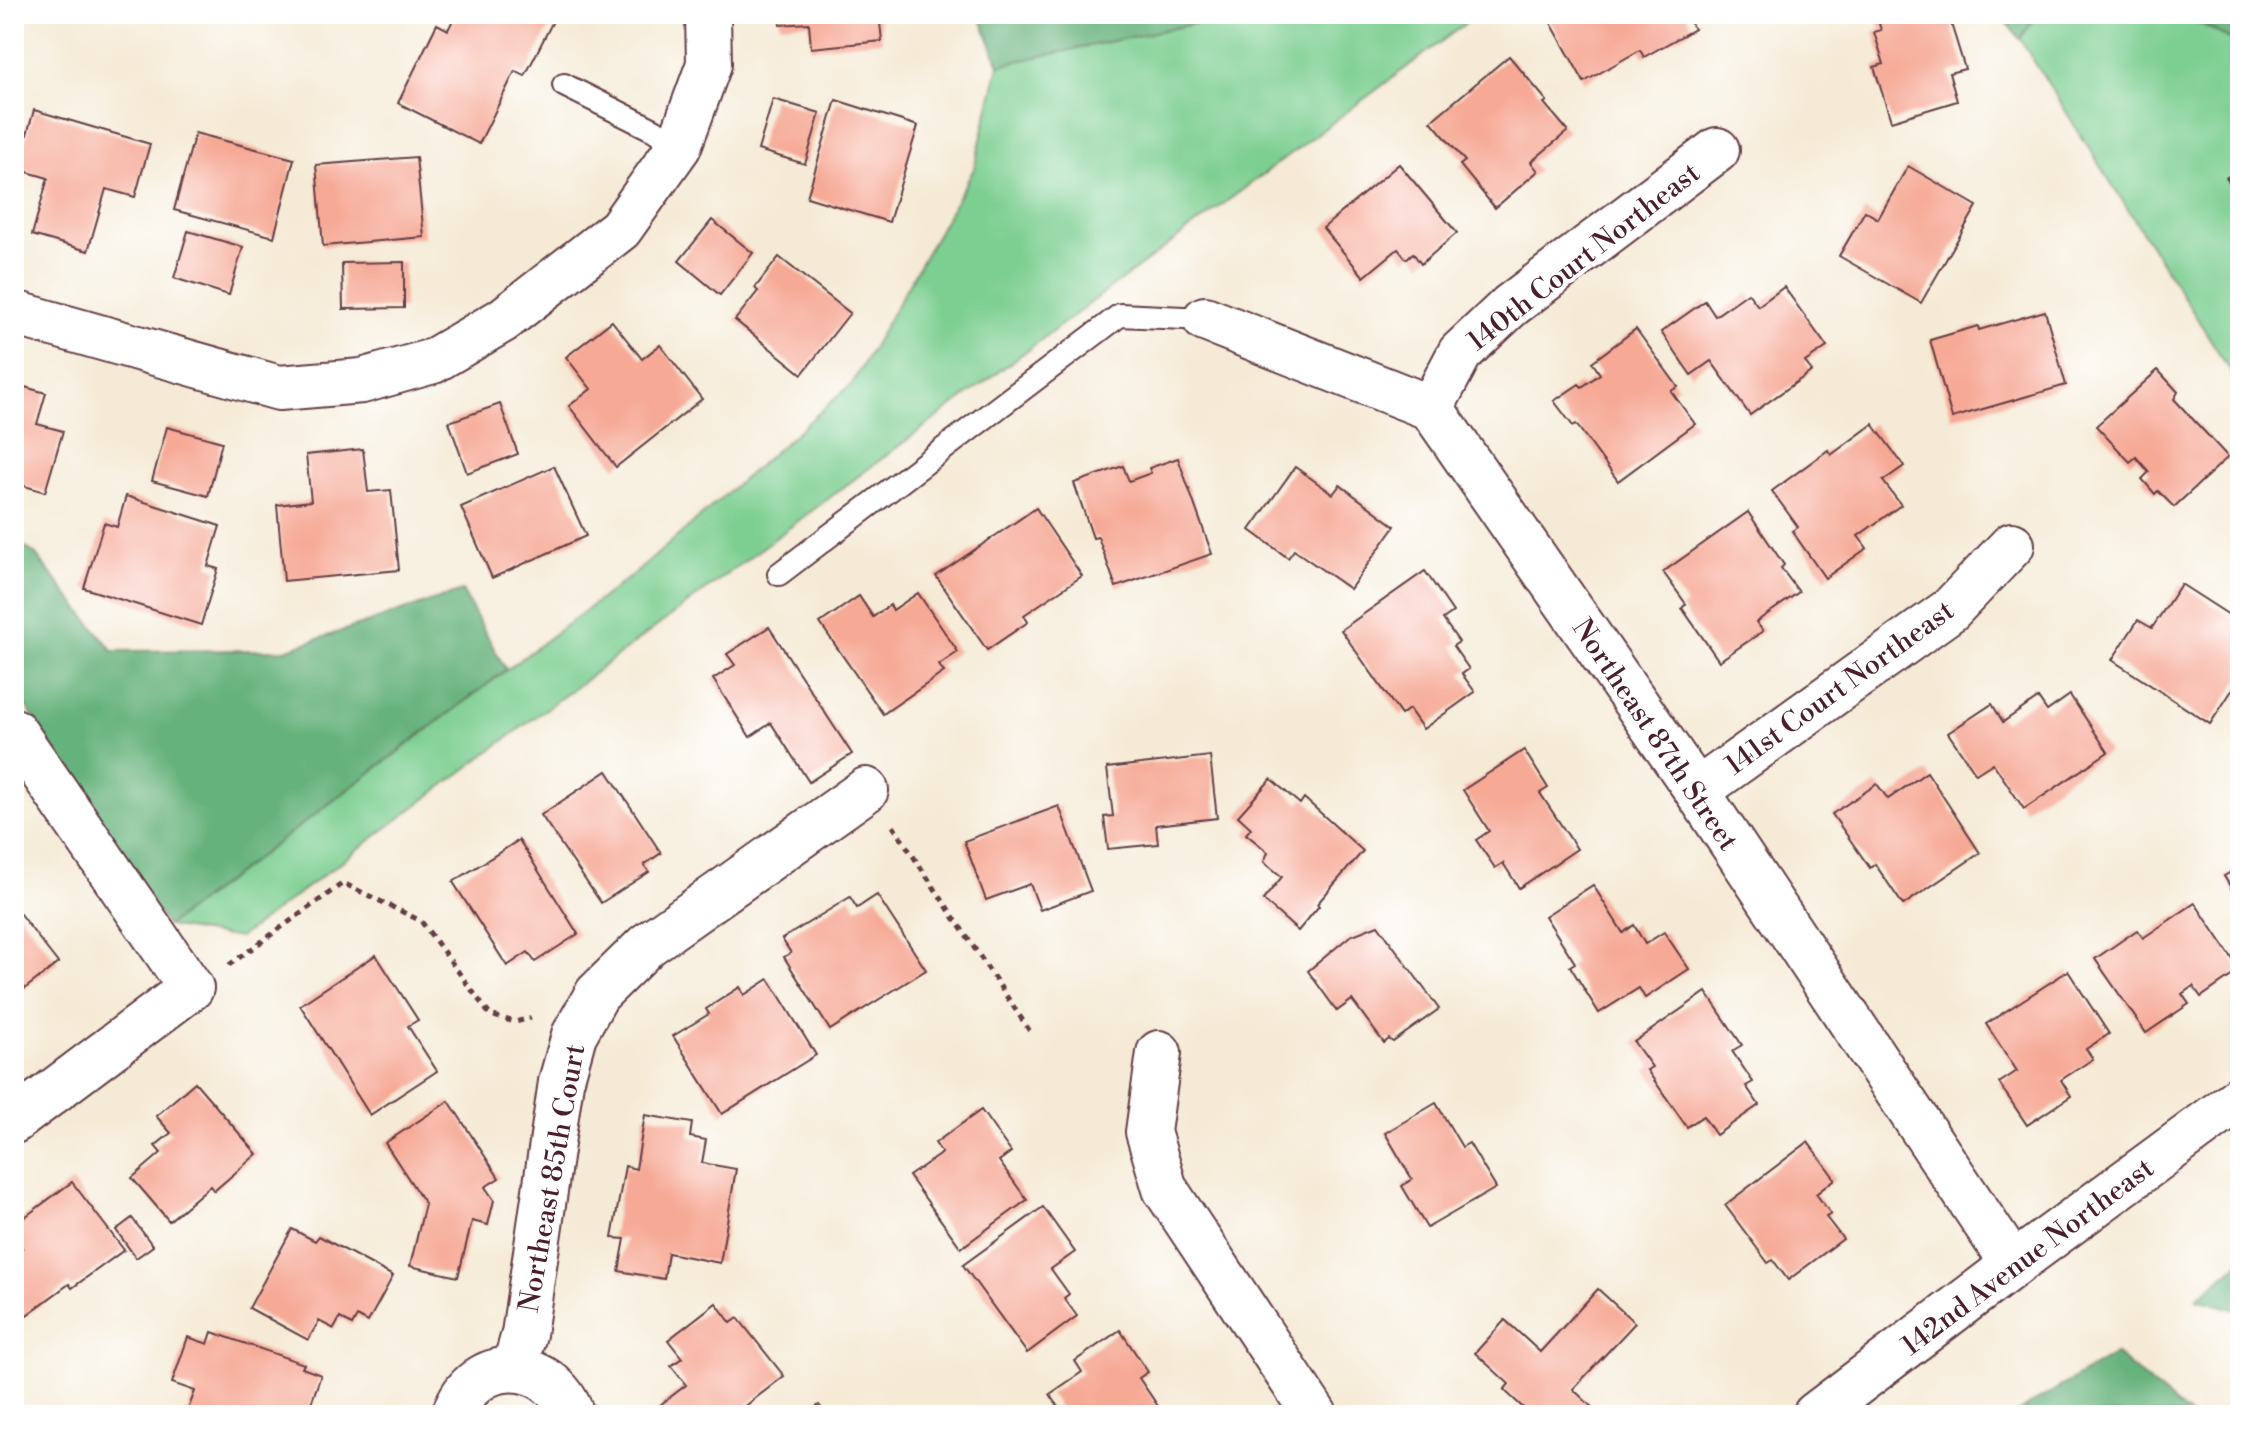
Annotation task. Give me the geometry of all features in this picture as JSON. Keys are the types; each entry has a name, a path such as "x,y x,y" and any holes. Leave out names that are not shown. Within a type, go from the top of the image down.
{"street":[{"path":"14,313 279,388 362,381 433,361 503,320 620,229 679,146 709,64 708,14"},
{"name":"140th Court Northeast","path":"1431,408 1460,353 1510,306 1717,150"},
{"path":"1205,319 1431,408"},
{"name":"Northeast 87th Street","path":"1431,408 1697,791 2013,1265"},
{"name":"141st Court Northeast","path":"1697,791 1950,610 2012,545"},
{"path":"14,731 191,988 14,1121"},
{"name":"Northeast 85th Court","path":"514,1369 524,1334 561,1082 574,1035 597,994 647,945 866,790"},
{"path":"1159,1053 1148,1132 1165,1189 1315,1415"},
{"name":"142nd Avenue Northeast","path":"1815,1415 2240,1098"},
{"path":"454,1415 464,1393 478,1380 496,1371 514,1369 533,1372 550,1382 563,1395 572,1415"}],"lane":[{"path":"564,85 654,130 679,146"},
{"path":"779,574 1120,315 1205,319"}],"path":[{"path":"35,14 45,17 46,14"},
{"path":"2227,176 2240,198"},
{"path":"892,825 1031,1033"},
{"path":"191,988 216,974 343,883 421,921 490,1015 515,1022 545,1015"}],"green space":[{"path":"979,14 1239,14 999,65"},
{"path":"1239,14 1478,14 239,938 167,926 638,571 852,384 974,169 999,65"},
{"path":"1999,14 2038,14 2020,39"},
{"path":"2038,14 2182,14 2240,44 2240,386 2020,39"},
{"path":"2182,14 2240,14 2240,44"},
{"path":"14,539 35,554 113,651 285,650 462,591 506,670 167,926 14,687"},
{"path":"2240,1262 2240,1311 2196,1299"},
{"path":"2115,1354 2189,1415 2013,1415"}],"building":[{"path":"456,14 556,15 525,76 515,71 479,144 398,103 437,24 448,30"},
{"path":"779,14 879,14 882,41 811,48 809,23 780,25"},
{"path":"1546,14 1686,14 1694,29 1644,57 1640,50 1584,82"},
{"path":"1876,14 1948,14 1965,69 1949,73 1957,101 1891,121 1874,67 1884,64 1874,32 1881,30"},
{"path":"1509,56 1568,131 1531,162 1538,171 1495,208 1460,165 1465,161 1431,121"},
{"path":"773,99 820,113 805,164 758,150"},
{"path":"836,100 918,126 889,222 807,197"},
{"path":"34,110 150,144 135,197 106,189 88,251 32,235 48,178 17,169"},
{"path":"195,133 294,159 274,237 174,210"},
{"path":"416,157 424,237 323,246 316,165"},
{"path":"1399,164 1457,233 1421,264 1413,253 1406,259 1398,249 1364,277 1323,228"},
{"path":"1908,166 1977,206 1921,303 1839,256 1865,211 1878,219"},
{"path":"712,220 753,253 720,295 679,261"},
{"path":"188,231 243,247 229,295 174,278"},
{"path":"779,257 850,313 802,374 735,320"},
{"path":"404,262 404,308 343,309 342,263"},
{"path":"1784,287 1827,347 1805,362 1812,371 1750,415 1711,361 1691,375 1661,332 1705,301 1715,316 1748,293 1758,306"},
{"path":"2045,311 2066,385 1952,418 1930,340"},
{"path":"612,321 642,359 660,345 702,399 616,467 569,406 591,389 566,357"},
{"path":"1636,329 1678,387 1671,391 1695,424 1618,481 1576,424 1573,426 1554,401 1600,374 1592,362"},
{"path":"2158,370 2178,392 2174,399 2228,457 2174,507 2158,491 2155,494 2142,479 2149,472 2136,457 2130,462 2096,426"},
{"path":"14,384 46,393 37,424 63,431 45,492 14,483"},
{"path":"500,404 518,454 467,473 449,422"},
{"path":"1873,424 1904,466 1883,481 1901,505 1858,536 1867,548 1825,578 1792,531 1798,527 1772,491 1828,450 1831,455"},
{"path":"167,427 222,442 208,496 152,481"},
{"path":"363,449 368,492 391,490 399,570 284,581 277,505 311,501 306,455"},
{"path":"1178,458 1212,554 1116,587 1098,537 1093,538 1074,483 1123,466 1129,481 1151,473 1149,468"},
{"path":"554,466 586,536 492,578 461,507"},
{"path":"1295,467 1333,494 1340,485 1395,526 1350,589 1294,550 1288,558 1250,530"},
{"path":"126,496 220,526 208,566 218,569 201,625 84,588 104,523 117,527"},
{"path":"1036,508 1082,576 1024,615 1028,622 987,650 936,576"},
{"path":"1748,512 1799,592 1756,622 1763,631 1719,661 1682,608 1686,604 1663,572"},
{"path":"1425,571 1453,612 1443,619 1459,642 1453,646 1469,669 1462,674 1475,692 1423,729 1409,709 1401,715 1341,630"},
{"path":"2181,584 2240,622 2240,678 2210,724 2112,660 2138,620 2152,628"},
{"path":"918,593 958,652 939,665 944,672 883,714 820,623 859,596 873,617 890,605 893,610"},
{"path":"769,627 852,754 809,782 771,723 750,737 713,679 735,665 727,654"},
{"path":"2070,695 2108,752 2024,809 1993,763 1976,774 1948,733 1992,704 2003,722 2038,698 2047,711"},
{"path":"1524,750 1548,788 1540,793 1577,849 1519,888 1503,863 1495,868 1476,840 1489,831 1463,790"},
{"path":"1210,756 1217,818 1156,825 1158,844 1108,849 1104,817 1113,816 1107,768"},
{"path":"607,771 661,853 644,865 649,872 601,903 541,815"},
{"path":"1927,772 1980,853 1903,905 1875,864 1870,868 1832,814 1877,784 1888,799"},
{"path":"1271,779 1300,804 1304,798 1363,851 1298,931 1263,900 1282,877 1264,862 1268,852 1246,834 1251,828 1238,816"},
{"path":"1059,806 1091,891 1040,910 1030,884 986,900 964,841"},
{"path":"519,840 578,934 535,962 528,952 507,966 453,882"},
{"path":"2240,867 2240,903 2224,876"},
{"path":"1593,885 1623,933 1634,925 1645,944 1664,932 1689,969 1645,998 1639,988 1599,1013 1570,966 1575,963 1545,916"},
{"path":"877,895 926,970 830,1030 784,957 791,953 782,939 850,897 857,908"},
{"path":"2195,903 2240,970 2201,997 2193,986 2182,994 2189,1004 2146,1033 2095,959 2137,930 2143,938"},
{"path":"16,909 58,963 14,997 14,911"},
{"path":"1378,925 1439,1009 1393,1042 1389,1039 1384,1043 1352,1000 1337,1011 1308,971 1350,936"},
{"path":"376,955 418,1020 408,1026 437,1071 370,1115 300,1005"},
{"path":"2068,971 2109,1034 2086,1049 2093,1059 2061,1080 2071,1096 2027,1125 1999,1083 2017,1071 1986,1024"},
{"path":"769,979 816,1055 722,1114 673,1036 709,1014 706,1009 740,987 744,995"},
{"path":"1706,992 1742,1045 1732,1051 1753,1082 1746,1086 1759,1105 1716,1135 1703,1116 1687,1127 1647,1070 1652,1067 1634,1042"},
{"path":"195,1082 257,1154 214,1191 210,1186 169,1221 132,1178 161,1153 155,1146 171,1133 156,1116"},
{"path":"449,1101 499,1178 485,1187 494,1200 488,1225 472,1221 458,1277 410,1266 425,1204 385,1143"},
{"path":"1436,1103 1462,1147 1469,1143 1496,1188 1427,1228 1402,1186 1412,1179 1385,1133"},
{"path":"981,1110 1011,1152 999,1161 1027,1200 961,1248 909,1176 942,1153 935,1143"},
{"path":"645,1115 692,1123 690,1137 706,1140 702,1163 736,1169 720,1263 668,1253 664,1279 619,1271 625,1239 612,1238 625,1166 636,1169"},
{"path":"1808,1142 1835,1179 1816,1194 1831,1214 1826,1217 1843,1239 1788,1280 1773,1260 1768,1263 1725,1205"},
{"path":"72,1182 124,1250 72,1288 69,1284 24,1317 14,1303 14,1253 22,1248 14,1237 14,1225"},
{"path":"1043,1207 1075,1252 1051,1269 1069,1294 1064,1298 1077,1316 1027,1353 963,1265"},
{"path":"132,1218 153,1246 136,1258 116,1230"},
{"path":"292,1229 315,1241 319,1236 393,1276 368,1322 357,1316 352,1325 340,1318 334,1329 319,1321 308,1340 249,1308"},
{"path":"1598,1289 1635,1323 1573,1389 1600,1415 1531,1415 1504,1390 1509,1384 1475,1353 1505,1320 1540,1352"},
{"path":"716,1303 731,1323 738,1318 784,1376 734,1415 667,1415 660,1405 686,1385 671,1366 682,1358 668,1340"},
{"path":"1120,1330 1148,1372 1139,1378 1164,1415 1064,1415 1050,1394 1082,1372 1075,1361"},
{"path":"212,1332 304,1364 302,1368 321,1375 307,1415 186,1415 195,1391 172,1383 188,1337 208,1344"},
{"path":"819,1405 827,1415 805,1415"}]}
